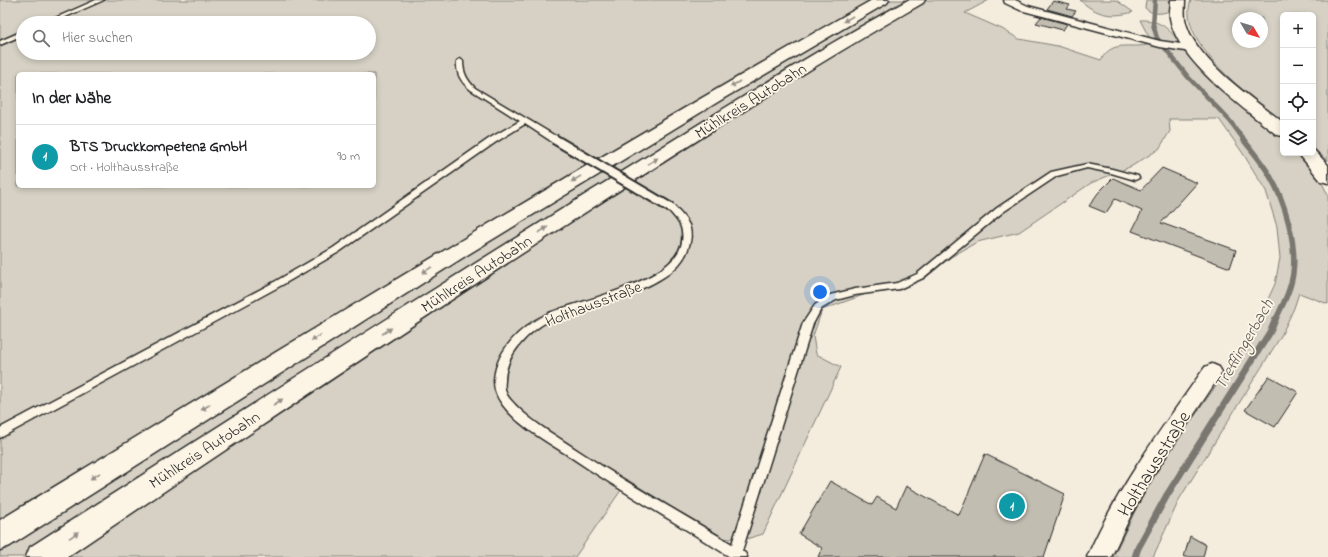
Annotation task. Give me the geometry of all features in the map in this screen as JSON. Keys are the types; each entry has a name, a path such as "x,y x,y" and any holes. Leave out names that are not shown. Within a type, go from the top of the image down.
{"main road":[{"name":"Mühlkreis Autobahn","path":"0,536 466,245 714,97 882,0"},
{"name":"Mühlkreis Autobahn","path":"41,557 174,468 537,234 749,101 918,0"},
{"path":"1178,0 1176,10 1184,47 1222,82 1280,129"},
{"path":"1309,156 1328,177"}],"street":[{"path":"1009,1 1024,8 1160,44 1184,47"},
{"name":"Holthausstraße","path":"1099,557 1124,506 1148,464 1212,372"}],"lane":[{"path":"63,16 101,0"},
{"path":"0,44 16,37"},
{"name":"Holthausstraße","path":"460,61 459,69 462,79 473,89 671,208 682,220 687,234 686,248 678,262 663,274 643,284 549,317 527,331 512,348 501,365 499,390 508,404 525,421 610,479 738,555"},
{"path":"0,433 272,287 336,250 492,140 525,121"},
{"path":"738,555 808,323 818,307 833,297 899,286 920,276 1000,210 1054,174 1087,166 1112,171 1135,178"}],"shaded area":[{"path":"0,0 95,0 57,16 16,16 16,34 0,41"},
{"path":"105,0 989,0 965,13 1002,29 1019,39 1058,46 1101,60 1111,49 1123,46 1143,46 1150,44 1186,51 1228,94 1280,137 1280,156 1300,156 1320,179 1328,195 1328,304 1299,293 1281,336 1180,498 1153,557 1113,557 1137,507 1162,462 1250,338 1275,284 1280,258 1277,227 1266,191 1244,155 1219,119 1169,119 1170,131 1159,149 1132,166 1091,183 1019,232 977,242 951,257 924,279 900,290 866,294 822,310 813,336 816,354 841,367 763,534 743,540 721,538 628,480 575,557 0,557 0,46 16,39 16,60 376,60 376,16 68,16"},
{"path":"1080,0 1116,0 1133,12 1118,15 1105,14 1092,9"},
{"path":"1146,0 1170,0 1170,11 1160,13 1151,12 1145,8"},
{"path":"1191,0 1328,0 1328,161 1316,151 1316,12 1280,12 1280,121 1254,100 1220,69 1205,51 1195,34 1189,17"},
{"path":"1140,20 1153,21 1163,26 1180,44 1150,39"}],"building":[{"path":"1053,1 1070,5 1067,9 1076,11 1072,16 1047,9"},
{"path":"1041,17 1067,24 1063,30 1036,23"},
{"path":"1162,168 1197,183 1161,223 1236,250 1230,268 1132,231 1142,211 1115,199 1106,213 1089,206 1098,193 1113,178 1141,190"},
{"path":"1269,376 1298,392 1275,427 1245,410"},
{"path":"985,454 1065,494 1044,557 818,557 822,548 799,534 830,481 872,505 877,497 896,508 906,486 959,515"},
{"path":"1190,536 1206,545 1203,557 1184,557"}],"waterway":[{"name":"Trefflingerbach","path":"1155,0 1153,24 1157,38 1188,77 1230,121 1244,140"},
{"name":"Trefflingerbach","path":"1243,139 1270,176 1289,223 1293,249 1293,273 1286,298 1275,321"},
{"name":"Trefflingerbach","path":"1135,557 1138,548 1167,495 1270,332 1275,320"}],"place":[{"name":"BTS Druckkompetenz GmbH","path":"1012,506"}]}
